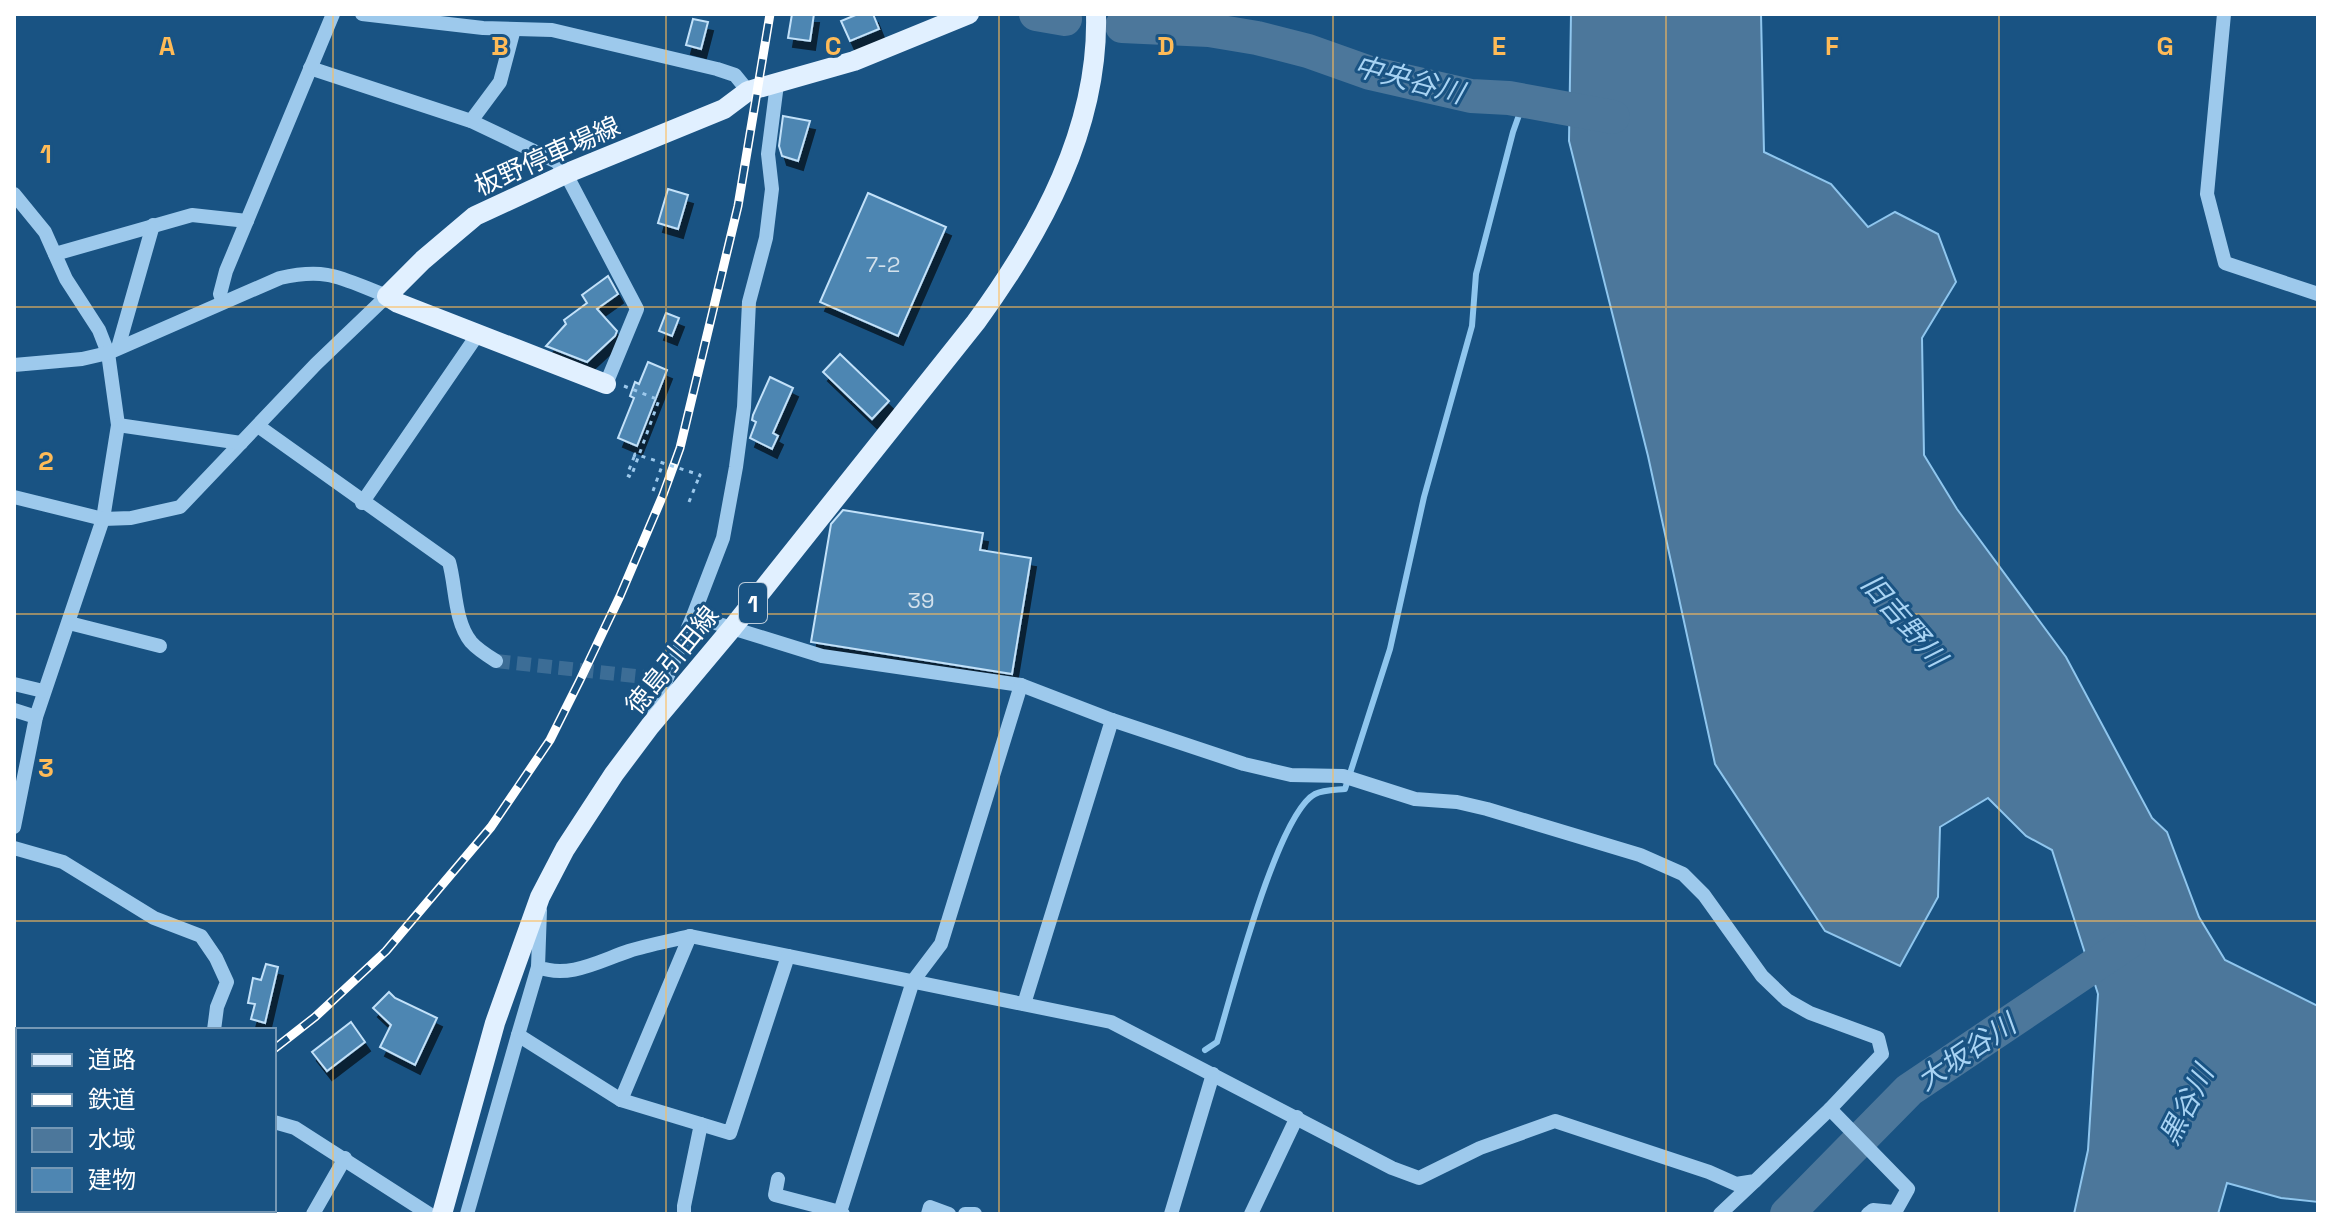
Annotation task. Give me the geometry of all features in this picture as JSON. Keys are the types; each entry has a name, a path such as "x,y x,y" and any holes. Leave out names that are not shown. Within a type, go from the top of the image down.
{"main road":[{"name":"板野停車場線","path":"387,296 423,260 475,216 566,174 724,109 748,91 854,61 969,14"},
{"name":"徳島引田線","path":"429,1213 540,897 565,849 650,726 733,627 1011,274 1039,226 1072,154 1091,88 1097,38 1096,14"},
{"path":"387,296 398,303 607,382"}],"street":[{"path":"223,302 220,294 226,271 333,14"},
{"path":"362,14 520,30 552,30 717,69 735,75 748,91"},
{"path":"471,121 500,82 529,14"},
{"path":"2224,14 2207,194 2225,263 2318,294"},
{"path":"310,68 471,121 557,162 637,309 607,382"},
{"path":"650,726 659,679 693,616 723,538 744,407 749,302 766,238 772,189 768,154 777,84"},
{"path":"14,194 45,232 66,279 113,351"},
{"path":"55,254 192,215 247,221"},
{"path":"14,825 43,691 103,519 118,425 113,351 153,225"},
{"path":"14,365 82,359 113,351 280,278 305,272 328,273 387,296 316,364 180,507 131,518 103,519 14,497"},
{"path":"362,503 478,334"},
{"path":"118,425 241,443"},
{"path":"258,426 362,503 449,562 459,617 470,641 496,661"},
{"path":"693,616 822,656 1021,685 1112,720 1244,764 1291,775 1348,778 1415,799 1457,802 1487,809 1640,855 1683,874 1704,895 1762,976 1787,1000 1810,1013 1878,1038 1882,1054 1835,1115 1720,1214"},
{"path":"69,623 160,646"},
{"path":"14,684 43,691"},
{"path":"778,1179 775,1195 842,1213 913,981 941,944 1021,685"},
{"path":"14,710 36,717"},
{"path":"1024,1004 1112,720"},
{"path":"14,848 63,862 154,918 201,936 227,982 217,1007 214,1028"},
{"path":"467,1214 538,967 540,897"},
{"path":"538,967 546,971 578,970 631,950 690,936 1111,1022 1392,1168 1419,1178 1480,1148 1555,1121 1709,1172 1736,1184 1755,1181"},
{"path":"621,1100 690,936"},
{"path":"518,1035 621,1100 730,1133 788,956"},
{"path":"1171,1214 1213,1074"},
{"path":"1835,1115 1908,1189 1894,1213 1873,1210 1868,1214"},
{"path":"1251,1214 1297,1117"},
{"path":"276,1123 295,1128 429,1213"},
{"path":"684,1214 701,1124"},
{"path":"313,1214 345,1158"},
{"path":"928,1214 930,1207 949,1214"},
{"path":"965,1214 975,1214"}],"path":[{"path":"607,382 659,400 637,460 631,477 627,475 635,454 662,464 700,475 689,502"},
{"path":"653,491 662,464"}],"water":[{"path":"1571,14 1761,14 1764,152 1831,184 1868,227 1895,212 1938,234 1956,282 1922,338 1924,455 1957,509 2066,657 2152,818 2167,832 2199,917 2225,960 2318,1006 2318,1202 2281,1198 2227,1183 2218,1214 2074,1214 2088,1150 2098,994 2052,850 2026,836 1988,798 1940,827 1938,897 1900,966 1825,931 1715,764 1648,456 1569,141"}],"building":[{"path":"792,14 814,14 810,41 788,38"},
{"path":"858,14 873,14 879,29 850,41 841,21"},
{"path":"693,19 708,22 701,49 686,45"},
{"path":"783,116 810,121 798,161 782,156 779,146"},
{"path":"668,189 688,195 678,229 658,223"},
{"path":"868,193 946,227 898,336 820,302"},
{"path":"608,276 618,294 597,309 617,331 615,336 587,362 546,346 566,324 564,320 587,303 582,295"},
{"path":"666,313 679,318 672,336 659,331"},
{"path":"840,354 889,401 872,419 823,372"},
{"path":"648,362 667,370 637,446 618,438 634,398 630,396 635,382 639,384"},
{"path":"770,377 793,388 773,433 778,436 772,449 750,438 756,422 752,420 753,415"},
{"path":"843,510 983,533 980,550 1031,558 1012,674 811,642 831,524"},
{"path":"266,964 278,967 265,1023 251,1019 255,1004 248,1003 253,978 261,980"},
{"path":"389,992 395,998 437,1018 415,1065 380,1047 391,1025 373,1008"},
{"path":"351,1022 365,1042 327,1071 312,1052"}],"waterway":[{"name":"中央谷川","path":"1036,14 1065,19"},
{"name":"中央谷川","path":"1122,26 1209,30 1257,38 1308,51 1370,73 1471,96 1509,98 1613,117"},
{"path":"1205,1050 1217,1042 1257,909 1286,835 1300,809 1315,794 1345,789 1390,649 1424,497 1472,326 1476,274 1524,101"},
{"name":"大坂谷川","path":"1787,1214 1909,1090 2129,942"}],"tunnel":[{"path":"496,661 653,678"}],"railway":[{"path":"276,1047 315,1017 386,951 491,827 550,740 580,680 620,596 680,448 738,206 770,14"}],"water label":[{"name":"旧吉野川","path":"1904,620"},
{"name":"黒谷川","path":"2186,1105"}]}
